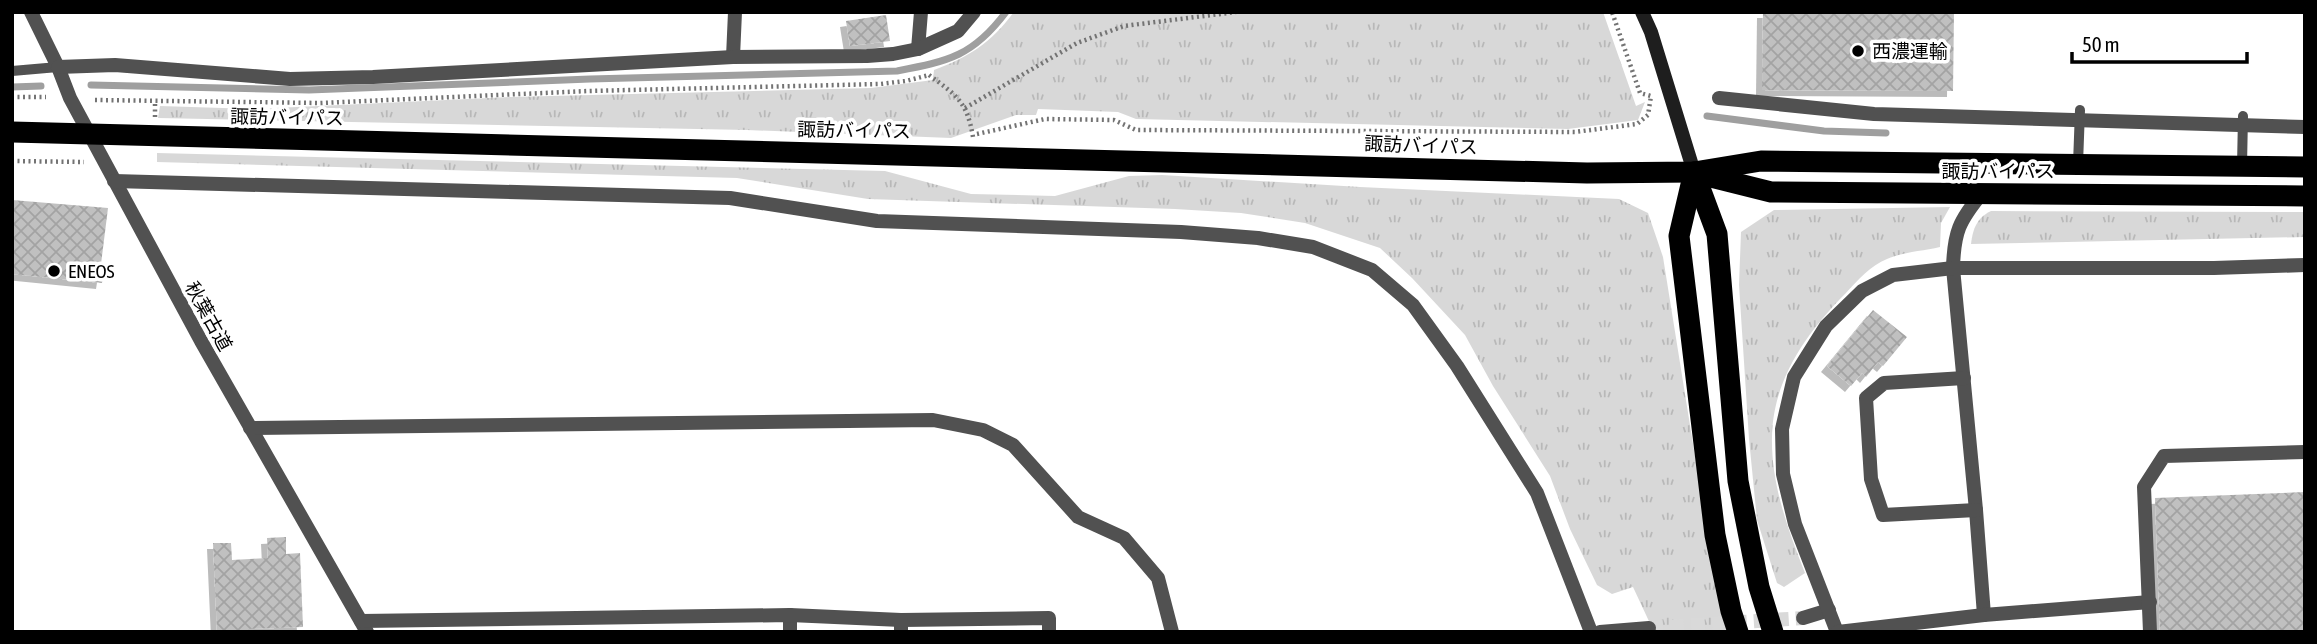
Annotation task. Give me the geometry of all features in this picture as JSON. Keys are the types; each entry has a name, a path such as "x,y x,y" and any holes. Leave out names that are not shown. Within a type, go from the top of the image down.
{"highway":[{"name":"諏訪バイパス","path":"12,132 972,145 1587,173 1694,173 1762,161 2305,167"},
{"name":"諏訪バイパス","path":"1694,173 1771,192 2305,196"},
{"path":"1694,173 1679,236 1714,535 1738,632"},
{"path":"1694,173 1717,234 1738,481 1759,587 1773,632"}],"street":[{"name":"秋葉古道","path":"31,12 70,98 114,181 201,341 364,626"},
{"path":"733,57 734,12"},
{"path":"918,49 921,12"},
{"path":"58,67 115,65 290,79 733,57 867,56 918,49 958,30 974,12"},
{"path":"1642,12 1651,32 1694,173"},
{"path":"1719,98 1874,114 2079,115 2243,120 2305,127"},
{"path":"114,181 730,198 877,221 1181,232 1258,238 1313,247 1372,271 1413,305 1537,493 1591,632"},
{"path":"1982,193 1963,216 1954,245 1954,268 1984,615"},
{"path":"2150,602 1984,615 1838,632 1795,524 1783,474 1782,429 1794,377 1826,326 1862,291 1893,275 1954,268 2214,268 2305,265"},
{"path":"1964,378 1884,383 1866,398 1871,480 1883,515 1976,510"},
{"path":"250,428 933,420 983,430 1013,444 1078,517 1124,538 1158,578 1172,632"},
{"path":"2150,632 2144,488 2164,456 2305,452"},
{"path":"1803,618 1829,610"},
{"path":"364,626 790,615 901,626 1049,618 1049,632"},
{"path":"790,615 790,632"},
{"path":"1600,632 1649,628"}],"lane":[{"path":"12,71 58,67"},
{"path":"2078,165 2079,115"},
{"path":"2242,166 2243,120"}],"path":[{"path":"965,108 1077,43 1124,26 1236,12"},
{"path":"95,100 320,103 588,90 880,84 929,75 960,98 965,108 972,145 1045,119 1114,120 1136,130 1150,131 1575,132 1637,124 1648,115 1651,96 1640,93 1612,12"},
{"path":"12,97 46,97"},
{"path":"12,161 84,162"}],"green space":[{"path":"1014,12 1603,12 1636,106 1645,102 1638,120 1568,129 1136,119 1118,112 1038,109 1036,115 1016,115 951,138 747,130 158,118 160,106 254,109 510,97 871,88 933,80 934,70 978,48 997,32"},
{"path":"157,153 885,171 971,194 1055,196 1129,176 1162,175 1619,199 1648,213 1663,257 1711,556 1731,632 1654,632 1633,587 1612,594 1597,585 1570,529 1550,476 1493,386 1465,335 1380,248 1305,223 1241,213 1175,209 868,199 737,178 157,162"},
{"path":"1950,207 1941,223 1940,247 1893,257 1870,269 1818,324 1786,376 1774,416 1772,455 1782,506 1805,573 1784,587 1777,583 1757,520 1739,285 1741,232 1774,210"},
{"path":"1991,211 2305,212 2305,237 1971,244 1976,224"}],"building":[{"name":"西濃運輸","path":"1763,12 1954,12 1953,91 1762,90"},
{"path":"886,15 890,41 850,46 846,21"},
{"path":"12,200 108,208 101,264 105,264 102,283 12,274"},
{"path":"1873,310 1907,337 1883,366 1878,362 1866,377 1862,373 1851,386 1827,366"},
{"path":"2305,492 2305,632 2160,632 2155,498"},
{"path":"286,537 286,554 300,553 303,627 217,632 213,543 231,543 232,560 268,558 267,538"}],"waterway":[{"path":"91,85 309,90 897,71 946,60 959,54 982,38 1006,12"},
{"path":"12,87 41,86"},
{"path":"1707,116 1824,131 1886,133"}],"tunnel":[{"path":"1649,628 1803,618"}],"place":[{"name":"西濃運輸","path":"1858,51"},
{"name":"ENEOS","path":"54,271"}]}
